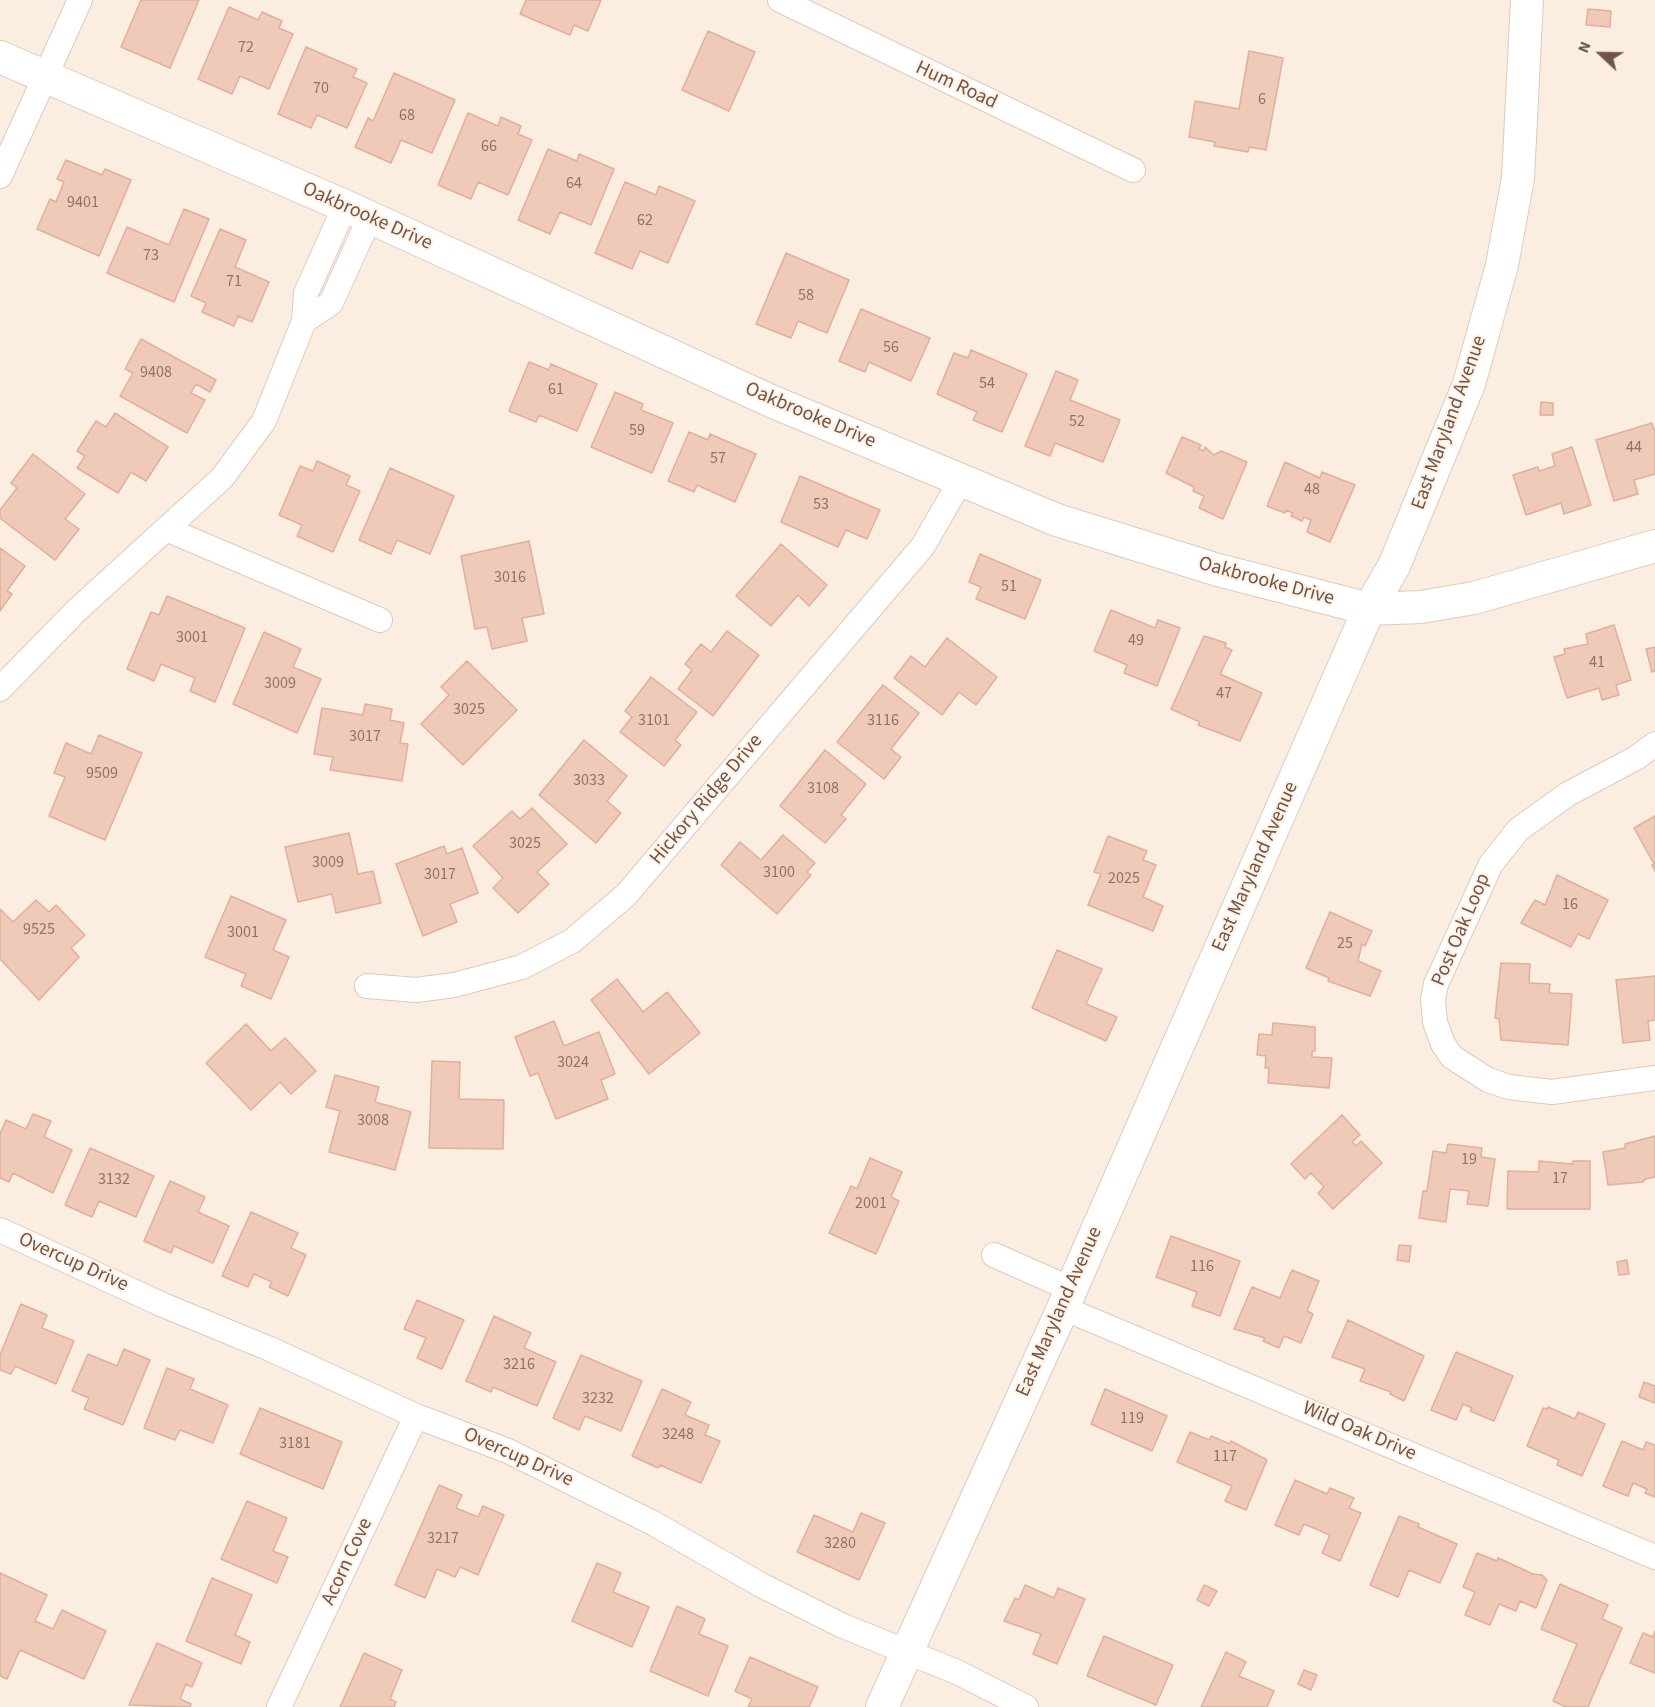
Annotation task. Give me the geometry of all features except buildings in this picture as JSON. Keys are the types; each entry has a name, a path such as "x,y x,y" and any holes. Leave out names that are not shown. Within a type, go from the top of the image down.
{"street":[{"path":"0,176 80,0"},
{"name":"Hum Road","path":"780,0 1133,170"},
{"name":"East Maryland Avenue","path":"882,1707 1067,1298 1369,609 1394,566 1469,384 1502,266 1518,178 1527,0"},
{"name":"Oakbrooke Drive","path":"0,57 357,212 771,401 1057,520 1218,570 1369,609 1421,607 1474,598 1655,546"},
{"path":"0,689 76,611 222,478 264,421 304,321 306,293 357,212"},
{"path":"304,321 331,303 337,290 357,212"},
{"path":"313,279 337,290"},
{"name":"Hickory Ridge Drive","path":"367,986 416,990 454,985 522,967 572,940 617,903 663,853 923,546 961,480"},
{"path":"166,530 380,620"},
{"name":"Post Oak Loop","path":"1655,744 1636,758 1568,794 1518,830 1491,864 1436,984 1433,999 1435,1022 1443,1044 1452,1057 1488,1080 1509,1088 1552,1092 1655,1078"},
{"name":"Overcup Drive","path":"0,1230 163,1305 270,1349 416,1416 508,1451 653,1523 761,1586 843,1626 957,1672 1026,1707"},
{"name":"Wild Oak Drive","path":"994,1255 1067,1298 1655,1557"},
{"name":"Acorn Cove","path":"279,1707 416,1416"}]}
